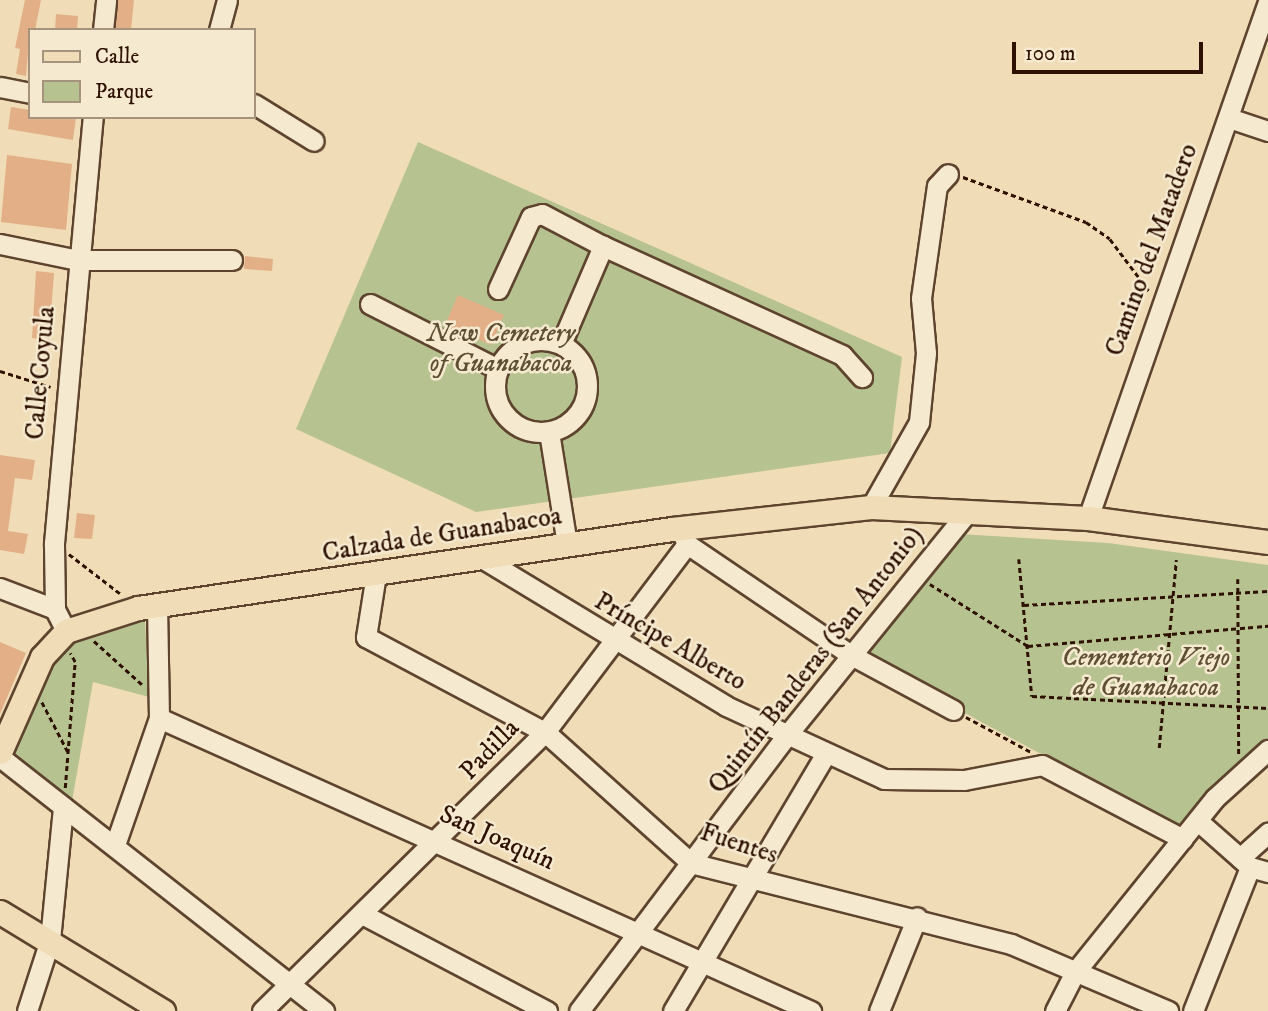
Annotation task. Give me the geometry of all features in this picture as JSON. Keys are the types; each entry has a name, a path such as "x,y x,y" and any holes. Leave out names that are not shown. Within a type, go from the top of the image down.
{"main road":[{"name":"Calzada de Guanabacoa","path":"66,633 148,607 567,544 684,536 871,507 1088,517 1268,542"},
{"path":"0,752 42,657 66,633"},
{"path":"0,912 163,1011"}],"street":[{"path":"103,28 107,0"},
{"path":"220,28 227,0"},
{"name":"Camino del Matadero","path":"1088,517 1161,300 1268,2"},
{"path":"0,87 28,93"},
{"path":"256,105 314,141"},
{"path":"1228,118 1268,131"},
{"name":"Calle Coyula","path":"66,633 55,609 54,543 64,391 93,119"},
{"path":"871,507 919,422 926,354 921,298 937,186 948,174"},
{"path":"498,289 531,217 542,214 576,228 603,246 842,355 862,377"},
{"path":"0,244 78,260 233,260"},
{"path":"561,344 603,246"},
{"path":"370,304 388,319 498,369"},
{"path":"561,344 580,360 587,392 572,421 549,432 525,430 505,416 495,393 498,369 520,345 561,344"},
{"path":"549,432 567,544"},
{"name":"Quintín Banderas (San Antonio)","path":"579,1011 643,930 787,735 969,510"},
{"path":"684,536 851,655 953,710"},
{"name":"Padilla","path":"262,1011 439,841 545,732 612,642 684,536"},
{"name":"Príncipe Alberto","path":"482,558 612,642 787,735 884,779 925,783 1042,765"},
{"name":"Fuentes","path":"376,574 366,638 545,732 691,863 917,917 1011,944 1168,1011"},
{"path":"0,588 55,609"},
{"path":"115,845 159,708 148,607"},
{"name":"San Joaquín","path":"159,708 439,841 643,930 811,1011"},
{"path":"1055,1011 1074,972 1239,771 1268,750"},
{"path":"673,1011 827,753"},
{"path":"0,757 324,1011"},
{"path":"1042,765 1183,839"},
{"path":"27,1011 50,940 63,807"},
{"path":"1198,821 1253,865"},
{"path":"1193,1011 1268,833"},
{"path":"362,914 547,1011"},
{"path":"879,1011 917,917"}],"path":[{"path":"948,174 1086,222 1110,239 1161,300"},
{"path":"0,371 64,391"},
{"path":"54,543 148,607"},
{"path":"1019,559 1032,696 1268,708"},
{"path":"1159,748 1176,561"},
{"path":"1238,579 1239,771"},
{"path":"926,582 1028,646 1169,632 1268,626"},
{"path":"1024,605 1268,591"},
{"path":"66,633 159,708"},
{"path":"63,807 75,662 66,633"},
{"path":"36,690 68,752"},
{"path":"953,710 1030,751 1042,765"}],"green space":[{"name":"New Cemetery of Guanabacoa","path":"418,142 902,357 890,453 476,512 296,429"},
{"name":"Cementerio Viejo de Guanabacoa","path":"959,534 1108,543 1268,565 1268,746 1176,827 863,658"},
{"path":"145,620 149,697 93,682 72,801 13,755 46,666 74,639"}],"building":[{"path":"25,0 41,0 35,28 28,28 26,76 16,74 20,49 15,48"},
{"path":"118,0 134,0 131,28 115,28"},
{"path":"56,14 78,16 77,28 55,28"},
{"path":"11,107 28,110 28,119 76,119 73,140 8,129"},
{"path":"7,155 72,164 66,230 1,222"},
{"path":"245,256 273,259 272,271 244,269"},
{"path":"36,271 54,273 49,340 32,338"},
{"path":"458,295 504,315 491,345 445,325"},
{"path":"0,455 35,460 32,480 15,478 8,531 28,534 24,554 0,550"},
{"path":"77,513 95,515 92,539 74,538"},
{"path":"0,642 26,653 0,714"}]}
